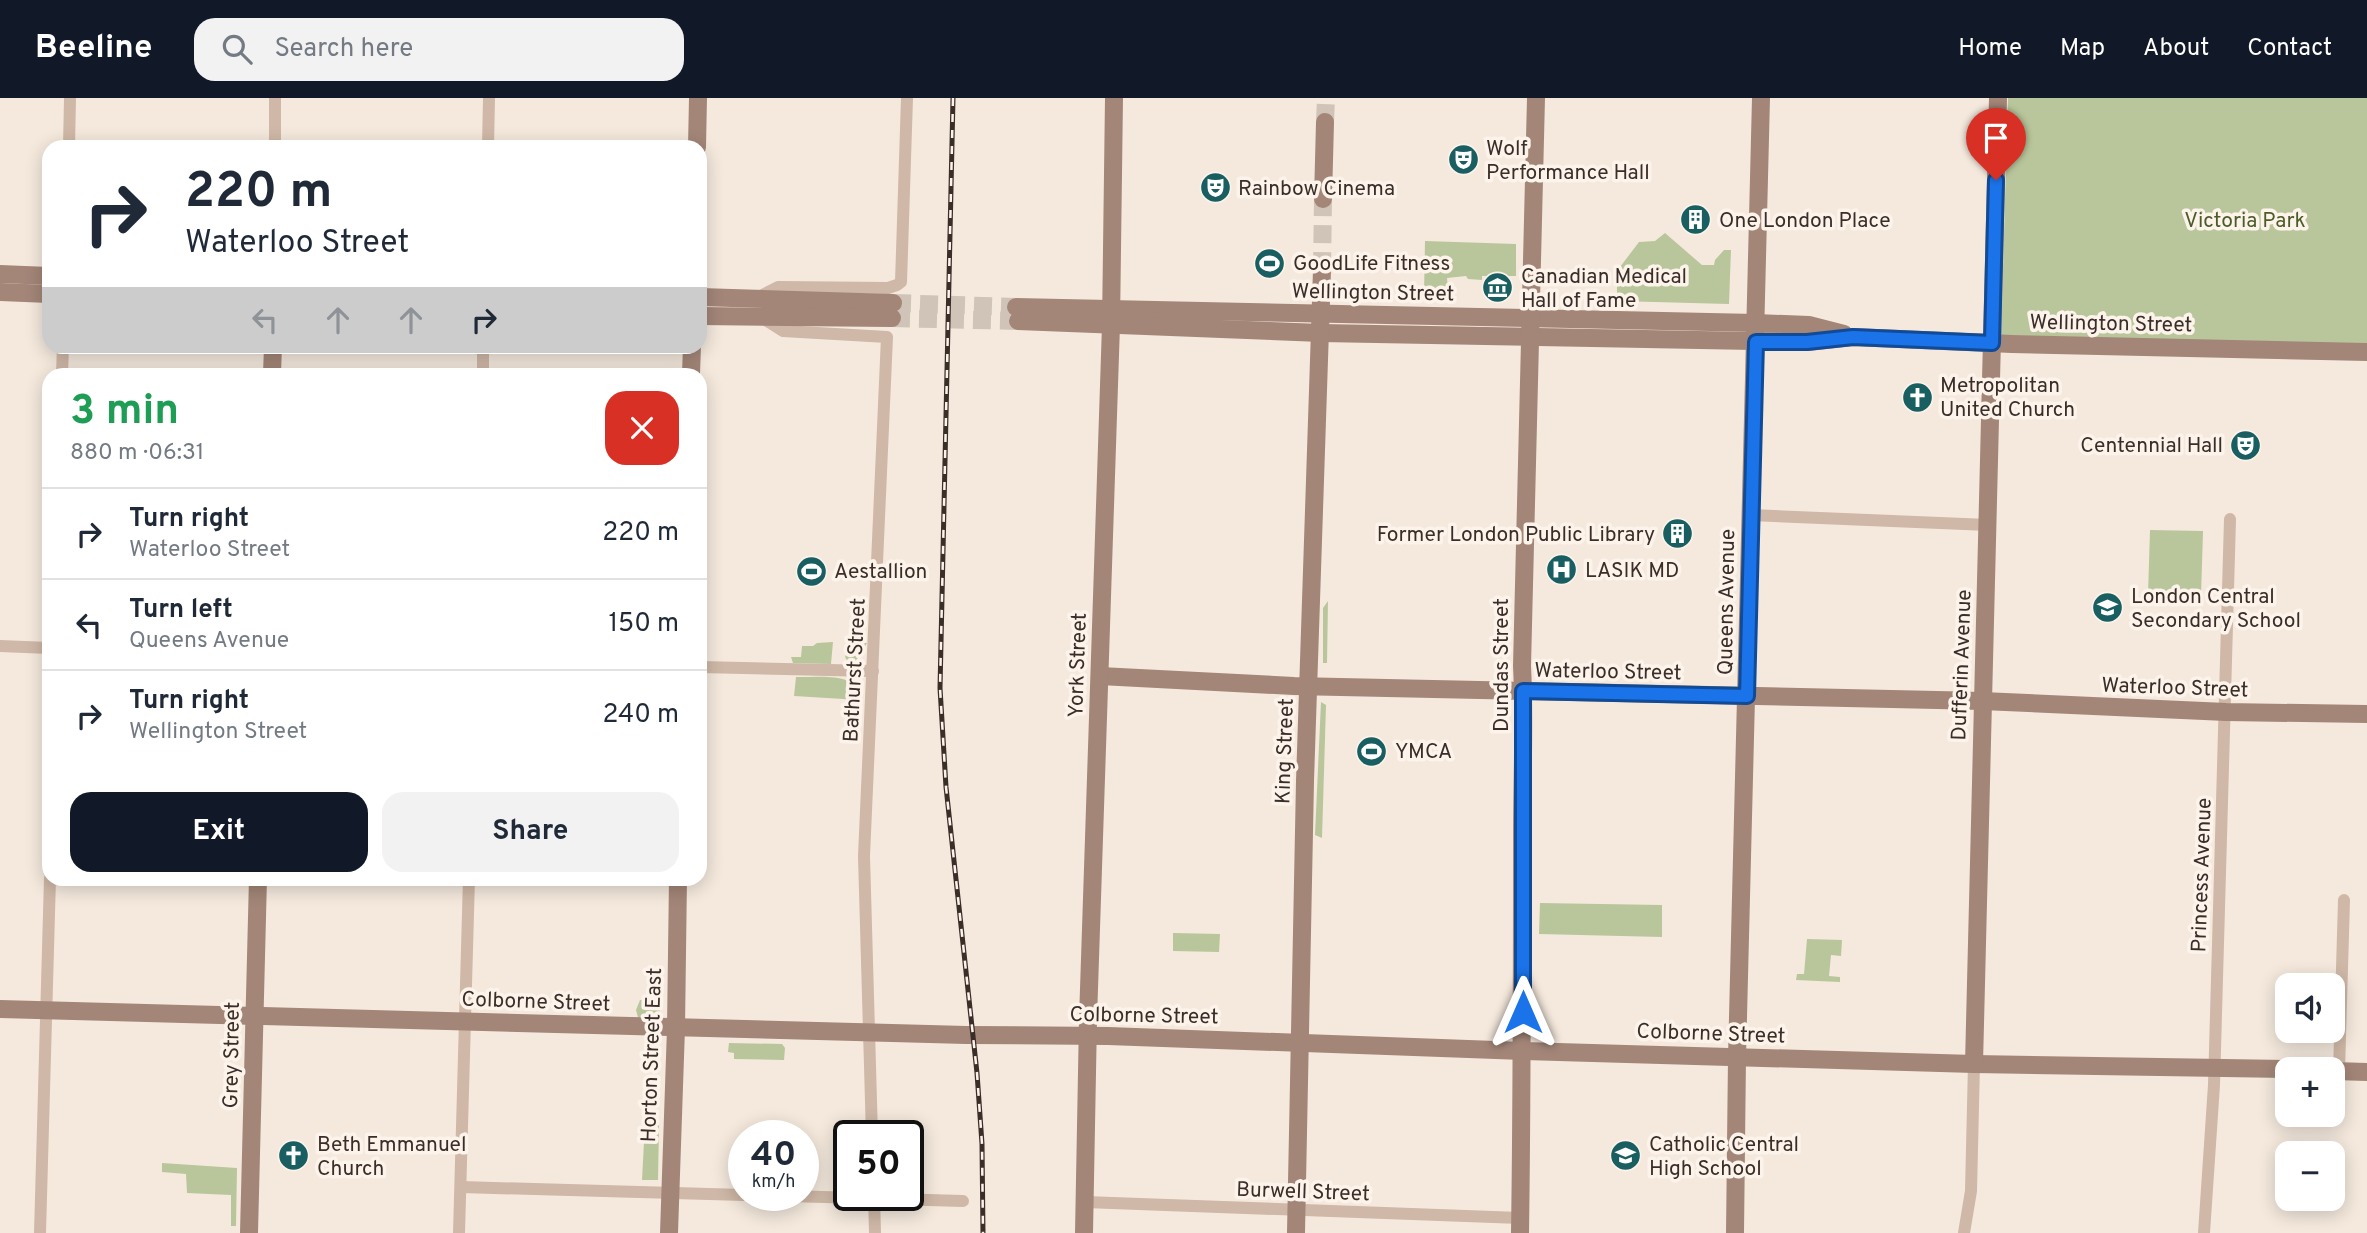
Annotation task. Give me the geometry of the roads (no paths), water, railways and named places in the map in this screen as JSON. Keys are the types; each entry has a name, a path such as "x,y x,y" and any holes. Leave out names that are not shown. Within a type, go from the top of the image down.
{"main road":[{"path":"697,140 698,98"},
{"name":"York Street","path":"1084,1233 1087,1035 1111,316 1114,98"},
{"name":"Dundas Street","path":"1520,1225 1523,1051 1522,666 1536,98"},
{"name":"Queens Avenue","path":"1735,1233 1761,98"},
{"name":"Dufferin Avenue","path":"1974,1064 1998,98"},
{"path":"1323,199 1325,122"},
{"name":"King Street","path":"1296,1233 1305,793 1322,270"},
{"path":"0,274 42,276"},
{"path":"1111,277 1125,298 1145,309"},
{"path":"0,292 42,294"},
{"path":"707,298 894,302"},
{"path":"707,316 761,317 894,302"},
{"name":"Wellington Street","path":"1111,316 1145,309 1756,323 1809,325 1853,337"},
{"name":"Wellington Street","path":"1017,314 1111,316 1321,333 1756,342 1807,342 1853,337 2367,352"},
{"name":"Waterloo Street","path":"1100,676 1310,685 1982,701 2226,712 2367,714"},
{"name":"Grey Street","path":"249,1233 258,886"},
{"name":"Horton Street East","path":"669,1233 678,886"},
{"name":"Colborne Street","path":"0,1009 676,1028 1087,1035 1974,1064 2275,1069"},
{"path":"2345,1071 2367,1072"}],"street":[{"path":"69,140 70,98"},
{"path":"275,98 275,140"},
{"path":"488,140 489,98"},
{"path":"894,302 902,277 907,98"},
{"name":"Bathurst Street","path":"761,317 783,331 887,337 864,856 872,1120"},
{"path":"1751,515 1988,525"},
{"name":"Princess Avenue","path":"2204,1233 2214,1067 2230,519"},
{"path":"0,646 42,648"},
{"path":"707,667 873,671"},
{"path":"40,1233 50,886"},
{"path":"459,1233 469,886"},
{"path":"2337,1057 2344,900"},
{"name":"Dufferin Avenue","path":"1964,1233 1971,1191 1974,1064"},
{"path":"461,1187 728,1194"},
{"path":"924,1199 963,1201"},
{"name":"Burwell Street","path":"1085,1202 1296,1210 1520,1225"},
{"path":"874,1211 875,1233"}],"tunnel":[{"path":"1325,122 1326,98"},
{"path":"1322,270 1323,199"},
{"path":"893,303 1016,307"},
{"path":"892,318 1018,321"}],"railway":[{"path":"953,98 940,688 946,787 977,1073 982,1144 983,1233"}],"place":[{"name":"Wolf Performance Hall","path":"1463,160"},
{"name":"Rainbow Cinema","path":"1215,188"},
{"name":"One London Place","path":"1696,220"},
{"name":"GoodLife Fitness","path":"1270,263"},
{"name":"Canadian Medical Hall of Fame","path":"1498,288"},
{"name":"Metropolitan United Church","path":"1917,397"},
{"name":"Centennial Hall","path":"2246,445"},
{"name":"Former London Public Library","path":"1678,534"},
{"name":"LASIK MD","path":"1562,570"},
{"name":"Aestallion","path":"811,571"},
{"name":"London Central Secondary School","path":"2108,608"},
{"name":"YMCA","path":"1372,751"},
{"name":"Beth Emmanuel Church","path":"294,1156"},
{"name":"Catholic Central High School","path":"1626,1156"}],"park label":[{"name":"Victoria Park","path":"2245,220"}]}
